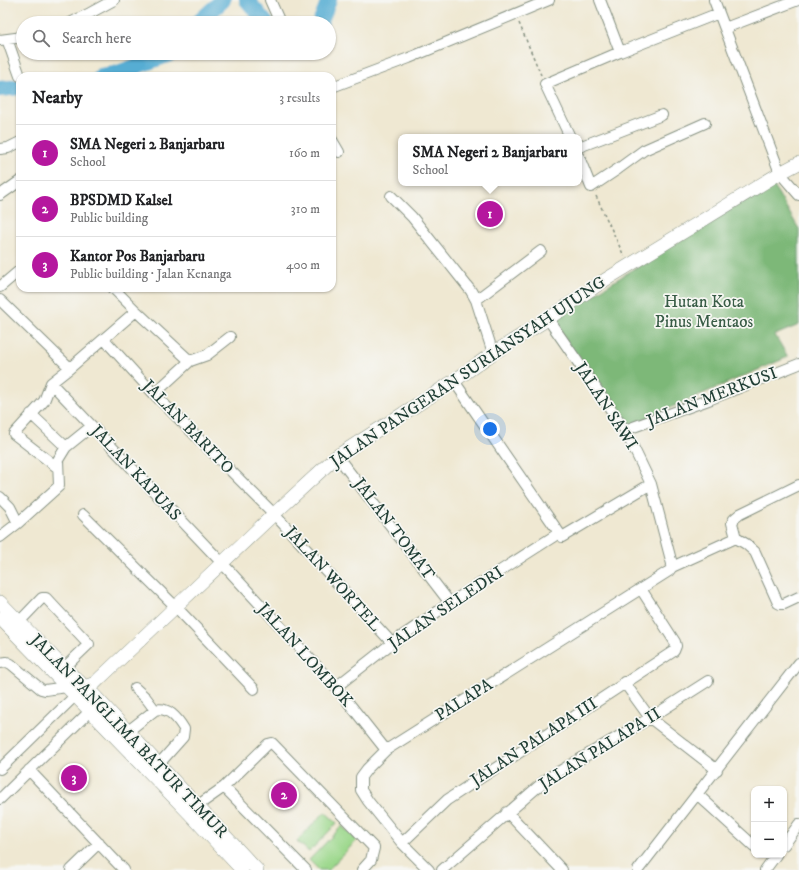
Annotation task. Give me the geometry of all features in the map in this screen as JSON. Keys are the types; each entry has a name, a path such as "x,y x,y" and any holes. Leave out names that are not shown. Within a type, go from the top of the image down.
{"main road":[{"name":"JALAN PANGERAN SURIANSYAH UJUNG","path":"83,689 176,607 274,514 338,456 629,265 799,162"},
{"name":"JALAN PANGLIMA BATUR TIMUR","path":"0,602 19,622 45,658 64,668 127,732 158,765 167,782"},
{"name":"JALAN PANGLIMA BATUR TIMUR","path":"0,618 83,689 90,711 167,782 257,870"},
{"name":"JALAN PANGLIMA BATUR TIMUR","path":"193,809 242,870"}],"street":[{"path":"86,16 114,0"},
{"path":"270,0 277,16"},
{"path":"336,85 409,58 549,0"},
{"path":"600,0 620,52"},
{"path":"714,0 780,173 799,195"},
{"path":"725,28 784,2 798,0"},
{"path":"569,134 545,84 620,52 719,13"},
{"path":"16,38 4,39 18,72"},
{"path":"582,145 662,115"},
{"path":"582,164 591,187 618,170 644,150 705,123"},
{"path":"0,149 8,148 16,144"},
{"path":"336,147 339,152"},
{"path":"0,195 16,184"},
{"path":"392,196 428,236 471,291 476,300 493,353"},
{"path":"476,300 541,252"},
{"path":"1,283 16,273"},
{"path":"117,292 190,361"},
{"path":"0,300 70,368"},
{"path":"58,468 14,434 44,401 51,383 136,311"},
{"name":"JALAN SAWI","path":"548,319 625,430 651,484 672,567"},
{"path":"154,394 190,361 207,355 230,337"},
{"name":"JALAN BARITO","path":"104,339 154,394 274,514"},
{"name":"JALAN MERKUSI","path":"625,430 711,399 799,364"},
{"path":"454,381 561,535"},
{"name":"JALAN KAPUAS","path":"51,383 222,563"},
{"path":"31,414 66,447"},
{"path":"0,537 59,486 58,460 66,447 92,426"},
{"name":"JALAN TOMAT","path":"338,456 450,603"},
{"name":"JALAN SELEDRI","path":"336,687 392,643 450,603 561,535 651,484"},
{"path":"799,485 740,514 734,519 732,524 736,538 755,552 778,603 784,604 799,597"},
{"path":"0,496 10,507 18,523"},
{"path":"83,514 176,607 254,689"},
{"name":"JALAN WORTEL","path":"274,514 392,643"},
{"name":"PALAPA","path":"429,870 402,843 361,790 361,777 367,769 386,750 641,589 669,571 672,567 736,538"},
{"name":"JALAN LOMBOK","path":"222,563 336,687 386,750"},
{"name":"JALAN PALAPA III","path":"402,843 447,800 624,682 674,651 676,646 675,642 641,589"},
{"path":"19,622 42,598 46,598 89,644 64,668"},
{"path":"0,663 6,662 11,664 36,687 41,689 83,689"},
{"path":"638,870 799,663"},
{"name":"JALAN PALAPA II","path":"442,870 548,778 650,718 708,681"},
{"path":"624,682 650,718 717,770"},
{"path":"135,688 146,698 154,710"},
{"path":"0,769 83,689"},
{"path":"127,732 154,710 163,708 168,711 184,729 183,737 158,765"},
{"path":"0,799 90,711"},
{"path":"193,809 224,787 268,744 273,744 374,848 371,860 362,870"},
{"path":"29,770 124,870"},
{"path":"224,787 306,870"},
{"path":"698,794 751,843"},
{"path":"507,812 562,870"},
{"path":"787,840 798,827"},
{"path":"71,870 98,843"},
{"path":"765,870 771,858"}],"path":[{"path":"515,14 545,84"},
{"path":"591,187 629,265"}],"green space":[{"name":"Hutan Kota Pinus Mentaos","path":"772,183 799,229 799,325 775,335 788,357 625,427 552,320"},
{"path":"325,812 337,823 309,852 297,841"},
{"path":"342,826 357,840 328,870 319,870 309,860"}],"waterway":[{"path":"206,16 223,0"},
{"path":"247,0 260,16"},
{"path":"323,16 329,0"},
{"path":"121,72 154,60"},
{"path":"0,89 16,87"}],"place":[{"name":"SMA Negeri 2 Banjarbaru","path":"490,214"},
{"name":"Kantor Pos Banjarbaru","path":"74,778"},
{"name":"BPSDMD Kalsel","path":"284,795"}]}
